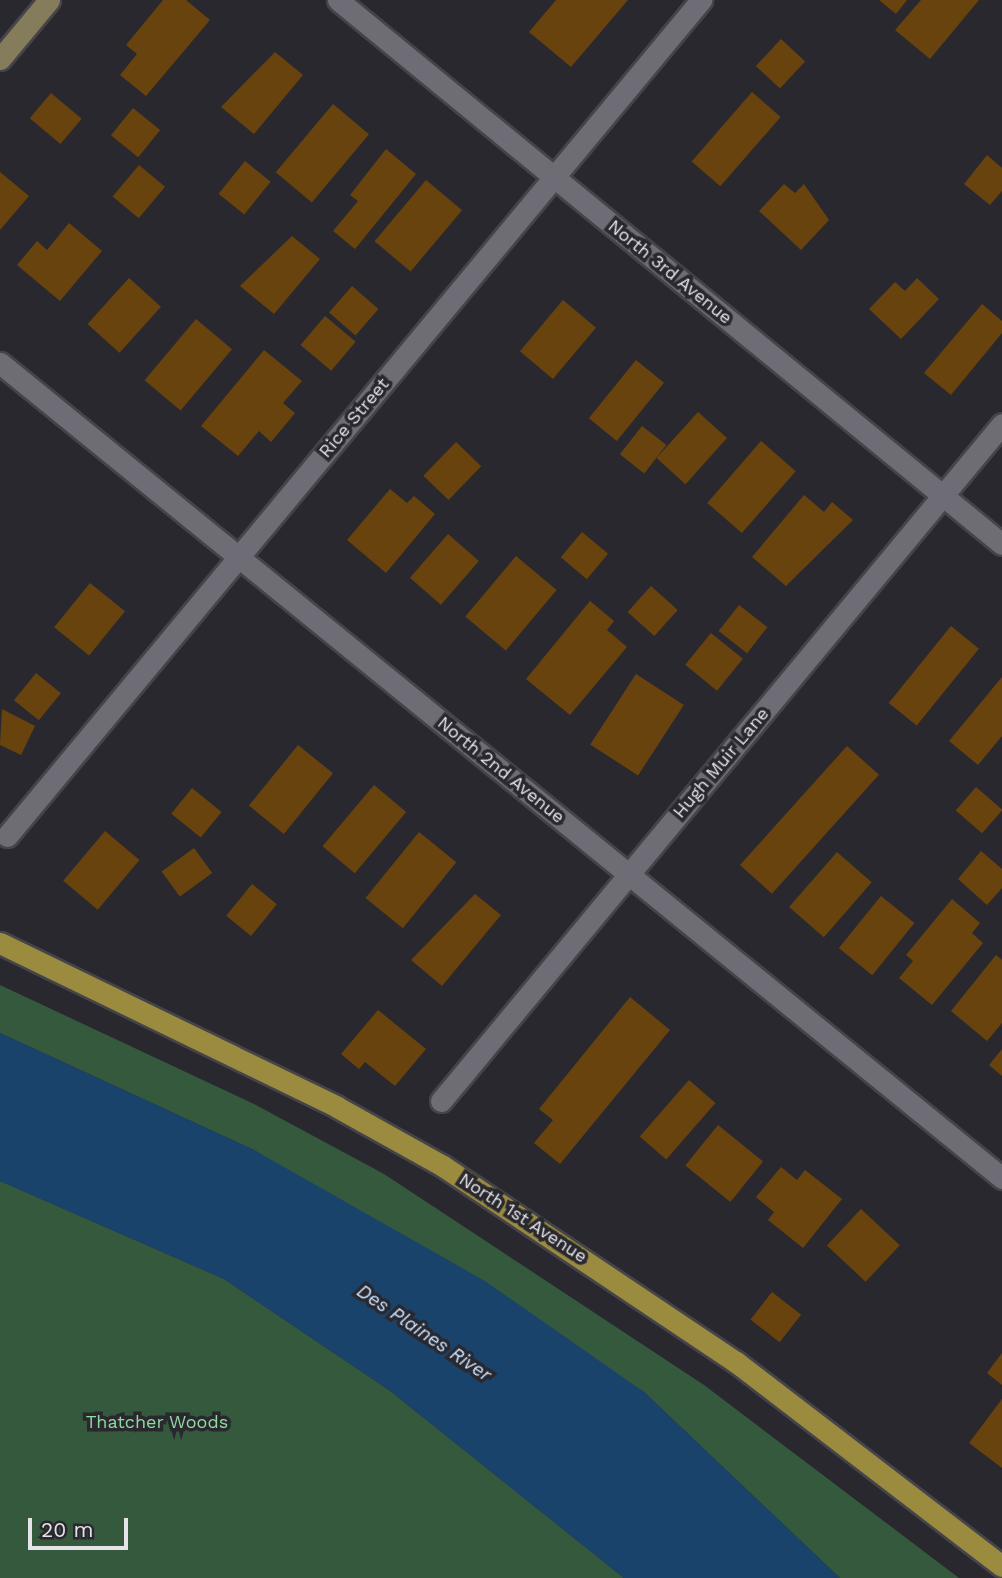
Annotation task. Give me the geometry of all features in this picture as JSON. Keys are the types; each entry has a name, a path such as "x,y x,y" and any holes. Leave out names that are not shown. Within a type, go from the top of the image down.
{"main road":[{"path":"0,59 49,0"},
{"name":"North 1st Avenue","path":"0,943 337,1107 443,1167 736,1362 1002,1566"}],"street":[{"name":"North 3rd Avenue","path":"338,0 1002,544"},
{"name":"Rice Street","path":"7,836 701,0"},
{"name":"North 2nd Avenue","path":"0,363 1002,1178"},
{"name":"Hugh Muir Lane","path":"440,1101 1002,424"}],"green space":[{"path":"0,985 254,1104 384,1174 704,1385 959,1578 840,1578 644,1392 254,1150 0,1033"},
{"name":"Thatcher Woods","path":"0,1181 224,1279 389,1390 624,1578 0,1578"}],"water":[{"name":"Des Plaines River","path":"0,1033 254,1150 485,1281 644,1392 840,1578 624,1578 389,1390 224,1279 0,1181"}],"building":[{"path":"163,0 186,0 210,20 146,96 120,75 137,54 126,45"},
{"path":"556,0 628,0 571,67 529,32"},
{"path":"879,0 907,0 896,14"},
{"path":"921,0 979,0 930,59 895,30"},
{"path":"781,39 805,62 780,89 756,66"},
{"path":"275,52 303,75 254,134 221,107"},
{"path":"752,92 781,117 720,186 692,161"},
{"path":"51,93 82,119 60,144 30,118"},
{"path":"333,104 369,134 312,202 276,172"},
{"path":"133,108 160,130 138,157 111,135"},
{"path":"386,149 416,174 355,249 333,231 358,201 350,195"},
{"path":"987,155 1002,168 1002,191 990,205 964,184"},
{"path":"245,161 271,182 244,214 219,194"},
{"path":"139,165 165,187 139,218 113,196"},
{"path":"0,172 29,196 0,230"},
{"path":"426,180 462,210 411,271 375,241"},
{"path":"784,184 795,193 804,184 829,220 801,250 759,211"},
{"path":"69,223 102,251 60,301 17,265 37,241 47,250"},
{"path":"292,236 320,259 274,314 240,286"},
{"path":"129,278 161,307 119,353 88,324"},
{"path":"917,278 939,299 901,339 869,309 895,282 905,291"},
{"path":"352,286 378,309 355,335 329,312"},
{"path":"563,300 596,328 553,379 520,351"},
{"path":"982,304 1002,321 1002,333 951,395 924,373"},
{"path":"325,316 356,342 331,371 301,345"},
{"path":"196,319 232,349 181,410 145,380"},
{"path":"264,350 302,381 283,403 295,413 271,442 259,431 238,456 201,426"},
{"path":"636,360 664,383 617,441 589,418"},
{"path":"698,412 727,438 685,484 657,458"},
{"path":"642,426 666,445 644,473 620,454"},
{"path":"761,441 796,471 742,533 707,503"},
{"path":"456,442 481,466 449,500 423,476"},
{"path":"390,489 407,503 414,496 435,514 386,573 347,540"},
{"path":"804,495 824,512 832,502 853,520 786,586 752,557"},
{"path":"582,532 608,554 587,579 561,557"},
{"path":"448,534 479,561 441,605 410,578"},
{"path":"516,556 557,590 506,651 465,617"},
{"path":"90,583 125,611 89,656 54,627"},
{"path":"651,586 678,610 654,636 628,612"},
{"path":"590,601 614,621 607,630 627,647 570,715 526,679"},
{"path":"739,605 767,627 747,653 719,631"},
{"path":"951,626 979,649 917,726 889,703"},
{"path":"711,633 743,659 717,691 685,665"},
{"path":"36,673 61,693 39,720 14,700"},
{"path":"636,674 684,705 638,775 590,744"},
{"path":"1002,677 1002,736 978,765 949,741"},
{"path":"2,709 35,726 21,755 0,745"},
{"path":"298,745 333,773 284,834 249,806"},
{"path":"847,746 879,775 772,894 740,865"},
{"path":"374,785 406,812 355,873 323,846"},
{"path":"976,787 1002,810 982,833 956,810"},
{"path":"192,788 222,812 201,838 171,814"},
{"path":"105,831 139,860 98,910 63,881"},
{"path":"419,832 456,862 403,928 366,898"},
{"path":"194,848 212,873 180,897 162,872"},
{"path":"981,851 1002,869 1002,888 987,905 958,879"},
{"path":"837,852 872,882 824,937 789,907"},
{"path":"252,884 277,904 251,936 226,916"},
{"path":"475,894 501,915 442,986 411,960"},
{"path":"881,896 914,923 872,975 839,948"},
{"path":"952,899 980,923 972,933 983,943 932,1005 899,978 913,961 906,955"},
{"path":"996,955 1002,960 1002,1023 987,1041 951,1011"},
{"path":"630,997 670,1030 560,1164 534,1143 553,1120 539,1109"},
{"path":"378,1010 426,1049 395,1086 365,1062 359,1069 341,1054"},
{"path":"1002,1049 1002,1076 989,1065"},
{"path":"689,1080 715,1103 666,1160 640,1137"},
{"path":"718,1125 763,1162 730,1202 685,1165"},
{"path":"781,1167 797,1180 805,1170 842,1199 803,1248 768,1220 774,1212 756,1197"},
{"path":"861,1209 900,1245 866,1282 827,1246"},
{"path":"772,1292 801,1315 780,1342 750,1320"},
{"path":"1002,1353 1002,1385 987,1373"},
{"path":"1002,1399 1002,1468 969,1443"}]}
